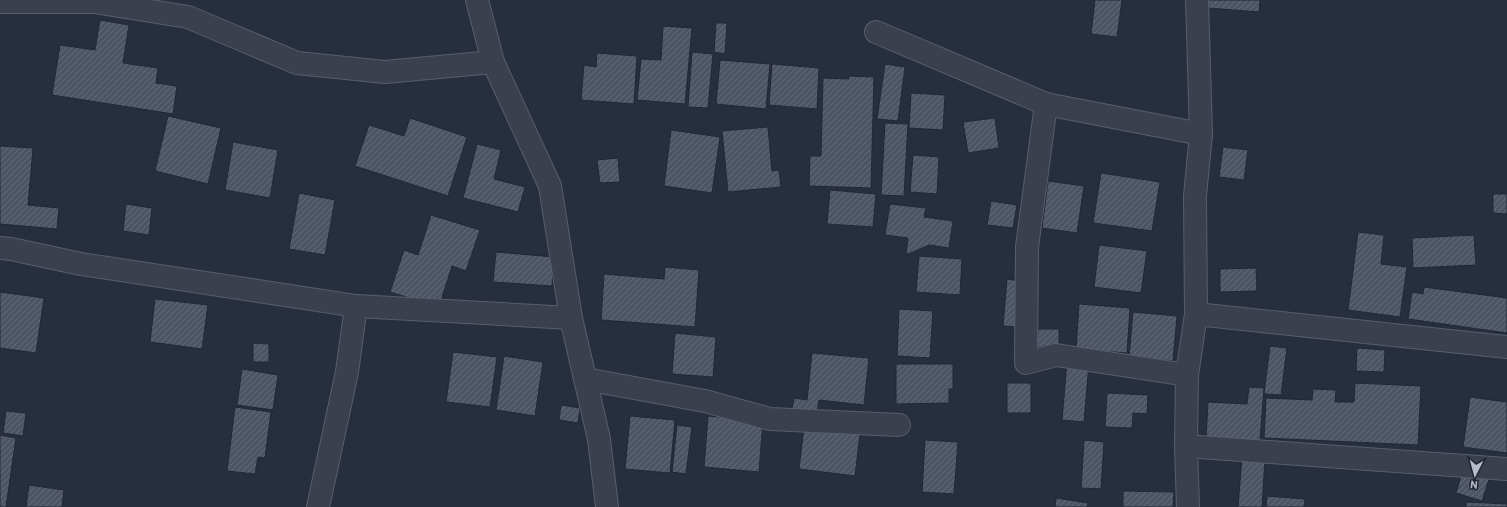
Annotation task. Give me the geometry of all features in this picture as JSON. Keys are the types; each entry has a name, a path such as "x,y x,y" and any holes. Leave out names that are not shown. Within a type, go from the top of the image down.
{"street":[{"path":"477,0 493,62 550,186 571,318 599,439 607,507"},
{"path":"1188,507 1186,446 1188,375 1196,314 1194,196 1201,134 1198,0"},
{"path":"0,2 94,2 188,17 297,63 385,72 493,62"},
{"path":"876,32 1046,104 1201,134"},
{"path":"1046,104 1027,248 1026,363 1056,355 1188,375"},
{"path":"0,248 81,264 356,306 571,318"},
{"path":"318,507 347,372 356,306"},
{"path":"1196,314 1507,347"},
{"path":"585,379 705,401 770,419 899,426"},
{"path":"1186,446 1507,469"}],"building":[{"path":"1095,0 1122,0 1117,37 1091,34"},
{"path":"1209,0 1260,0 1259,12 1208,8"},
{"path":"100,20 129,25 123,63 158,68 156,83 177,86 173,114 52,95 60,45 95,50"},
{"path":"716,23 727,23 725,54 714,52"},
{"path":"663,26 692,28 685,104 637,100 641,59 661,60"},
{"path":"692,52 713,54 708,108 688,107"},
{"path":"597,53 637,56 634,104 581,100 584,65 596,67"},
{"path":"720,60 770,64 766,109 716,104"},
{"path":"772,64 819,68 817,109 769,105"},
{"path":"885,64 905,67 898,121 877,119"},
{"path":"848,76 874,77 871,188 809,186 810,156 821,156 823,78 849,79"},
{"path":"911,93 945,95 943,130 909,128"},
{"path":"168,116 221,128 208,184 155,171"},
{"path":"410,118 467,137 448,196 355,166 369,125 404,136"},
{"path":"995,118 999,148 968,153 963,122"},
{"path":"885,123 908,124 904,196 881,195"},
{"path":"768,127 772,171 779,170 781,187 728,192 722,131"},
{"path":"671,130 720,137 712,193 664,186"},
{"path":"233,142 278,150 270,198 225,190"},
{"path":"477,144 501,150 494,179 525,187 518,212 463,198"},
{"path":"0,146 33,148 28,205 59,208 57,229 0,224"},
{"path":"1223,147 1248,150 1244,180 1219,177"},
{"path":"913,155 939,157 937,194 910,192"},
{"path":"618,158 620,182 600,183 597,160"},
{"path":"1101,173 1160,182 1152,231 1093,223"},
{"path":"1048,181 1084,186 1077,233 1042,228"},
{"path":"830,190 876,194 873,227 827,224"},
{"path":"299,193 335,200 325,255 289,249"},
{"path":"1493,194 1507,194 1507,214 1493,213"},
{"path":"991,201 1017,205 1013,228 987,225"},
{"path":"126,204 152,208 149,235 123,231"},
{"path":"890,204 926,208 924,217 953,221 949,248 929,245 906,255 908,238 885,235"},
{"path":"431,215 480,230 466,271 452,266 439,307 390,292 404,250 418,255"},
{"path":"1358,232 1384,235 1381,264 1407,267 1400,317 1348,310"},
{"path":"1474,235 1476,265 1413,268 1412,238"},
{"path":"1099,245 1147,251 1141,293 1094,287"},
{"path":"496,252 554,257 552,286 493,282"},
{"path":"919,256 962,259 960,295 916,292"},
{"path":"665,267 699,270 695,327 601,320 604,274 664,279"},
{"path":"1256,268 1257,291 1220,292 1220,269"},
{"path":"1007,279 1020,281 1017,327 1003,326"},
{"path":"1424,287 1507,298 1507,333 1408,319 1412,292 1423,294"},
{"path":"0,292 44,298 36,353 0,348"},
{"path":"155,299 208,305 202,349 150,342"},
{"path":"1079,304 1130,308 1127,353 1076,349"},
{"path":"899,309 933,311 930,358 897,356"},
{"path":"1133,312 1177,316 1173,361 1129,357"},
{"path":"1038,329 1059,329 1059,347 1037,347"},
{"path":"675,333 716,337 713,377 672,374"},
{"path":"253,343 269,344 269,362 253,362"},
{"path":"1270,346 1287,348 1281,395 1264,394"},
{"path":"1357,348 1385,350 1384,372 1356,371"},
{"path":"453,352 497,357 490,407 446,402"},
{"path":"812,353 869,358 864,405 819,400 817,412 792,409 794,398 807,400"},
{"path":"504,356 543,362 535,416 496,410"},
{"path":"1067,362 1089,363 1084,422 1062,420"},
{"path":"896,364 953,364 953,389 949,389 949,403 896,404"},
{"path":"242,369 278,375 273,410 237,405"},
{"path":"1007,383 1031,383 1031,413 1007,413"},
{"path":"1355,383 1421,386 1418,445 1264,438 1266,398 1312,400 1313,389 1336,390 1335,402 1354,402"},
{"path":"1249,387 1264,388 1260,441 1206,438 1208,402 1247,404"},
{"path":"1107,393 1148,395 1147,414 1133,413 1132,428 1105,427"},
{"path":"1470,397 1507,402 1507,453 1463,447"},
{"path":"561,405 580,408 578,423 559,420"},
{"path":"235,407 271,412 265,458 258,457 255,474 227,471"},
{"path":"6,411 26,413 23,436 3,433"},
{"path":"630,416 675,420 670,473 625,469"},
{"path":"708,416 763,421 759,472 704,467"},
{"path":"677,425 692,427 686,474 672,472"},
{"path":"804,427 860,434 855,476 799,469"},
{"path":"0,435 16,438 6,507 0,507"},
{"path":"925,440 958,442 954,494 922,492"},
{"path":"1084,440 1104,442 1101,489 1081,488"},
{"path":"1242,457 1265,459 1262,507 1238,507"},
{"path":"1463,469 1490,476 1482,501 1456,493"},
{"path":"29,485 64,490 62,507 26,507"},
{"path":"1123,491 1174,492 1173,507 1123,507"},
{"path":"1267,496 1305,499 1304,507 1266,507"},
{"path":"1056,498 1088,503 1087,507 1055,507"},
{"path":"1466,502 1507,504 1507,507 1466,507"}]}
